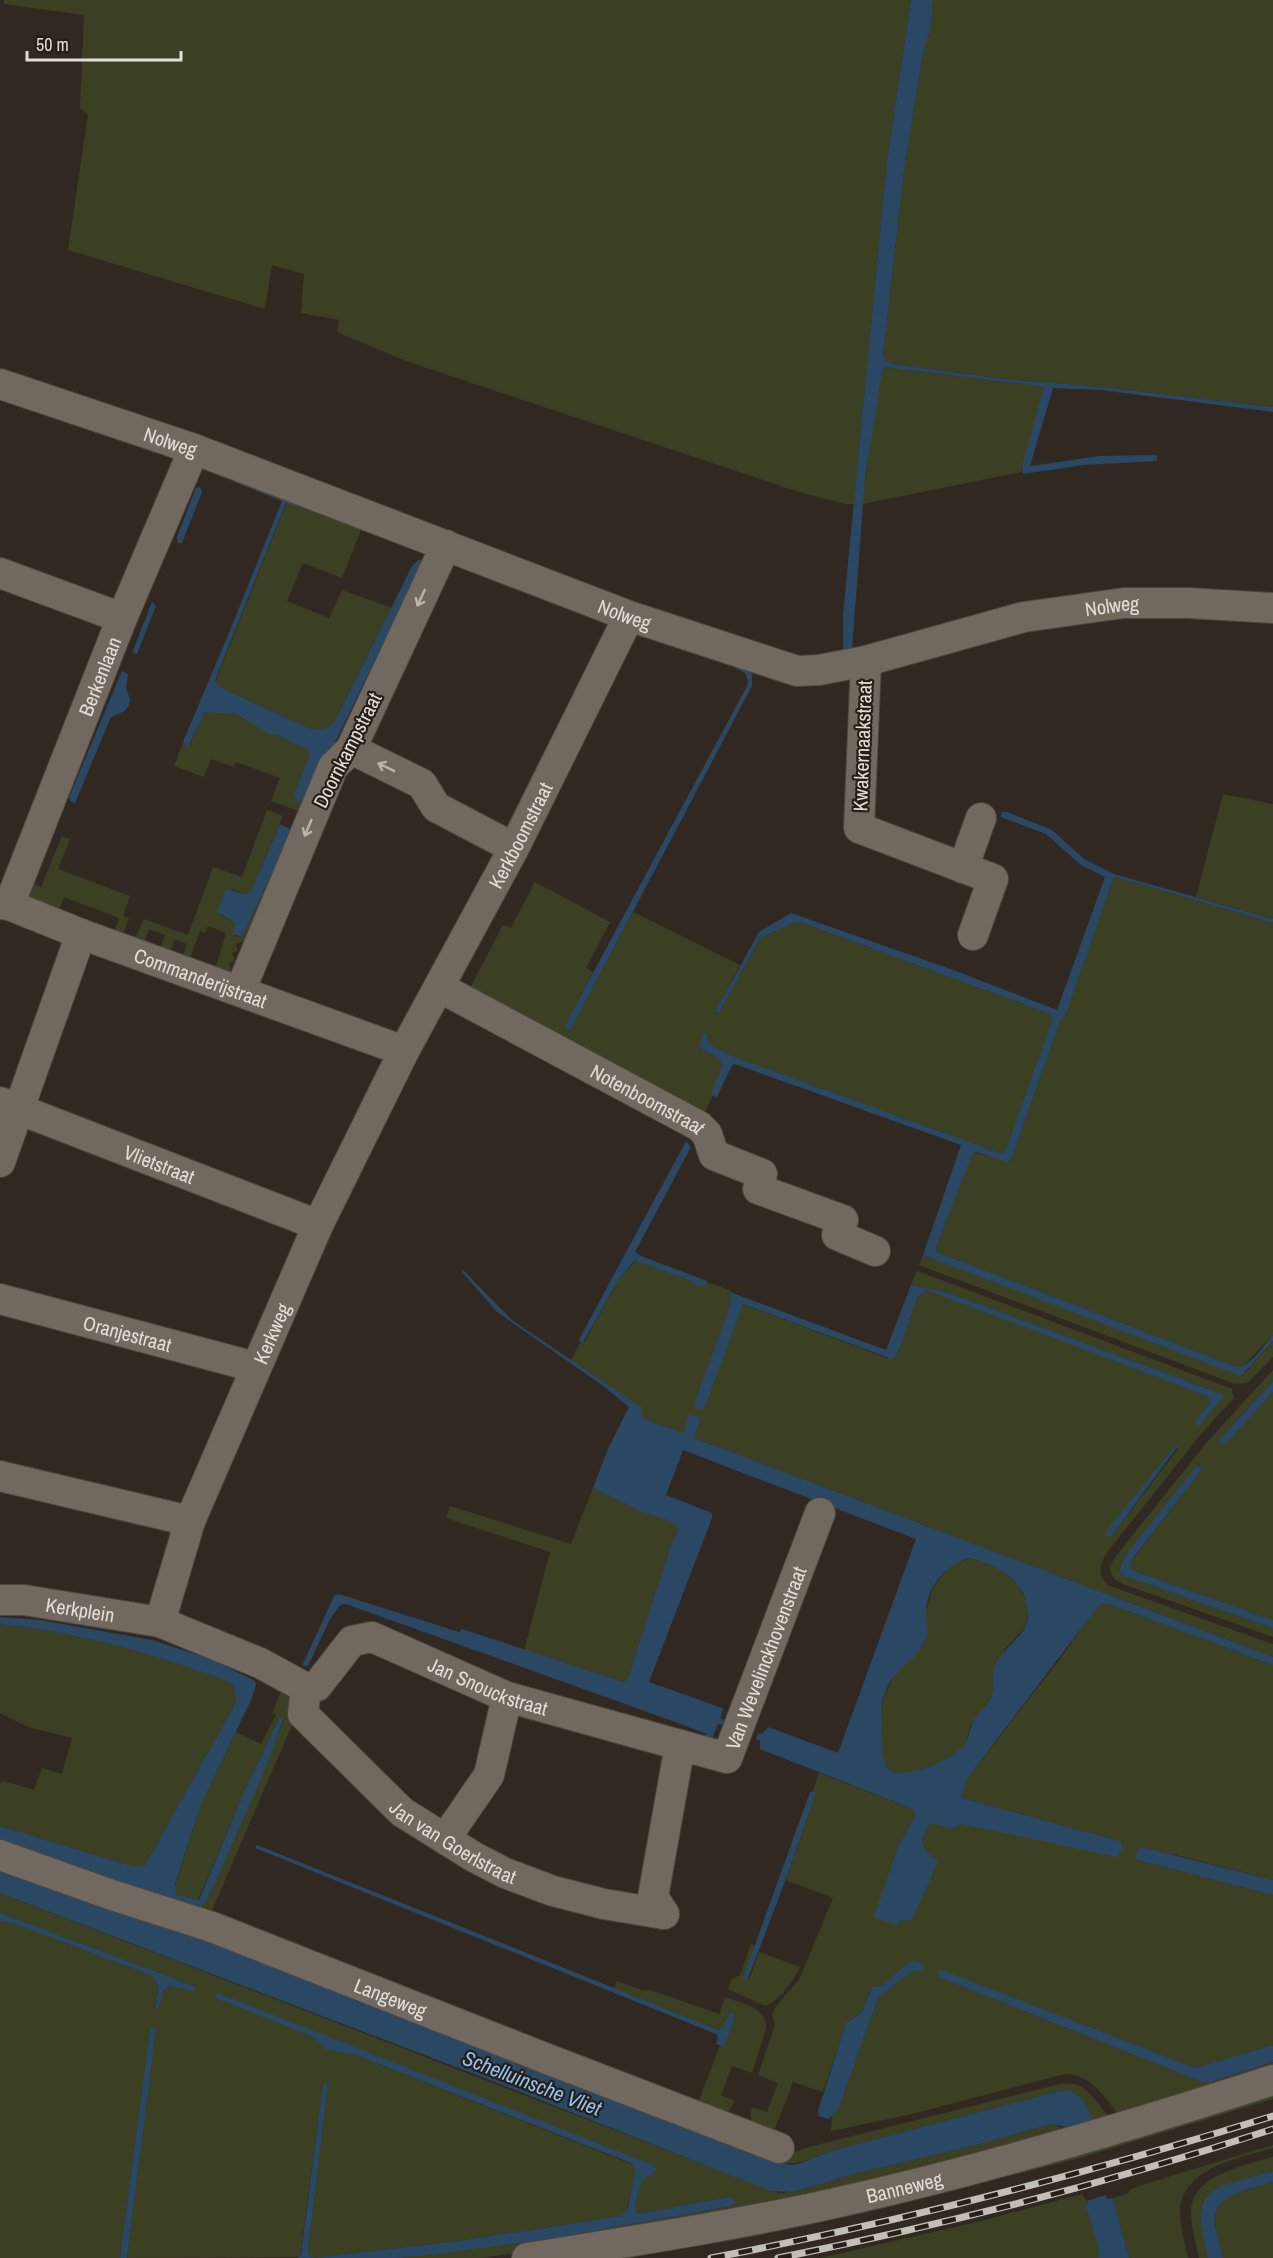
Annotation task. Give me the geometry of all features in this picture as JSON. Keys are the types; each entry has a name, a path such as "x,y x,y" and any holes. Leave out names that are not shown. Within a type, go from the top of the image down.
{"street":[{"name":"Nolweg","path":"0,384 194,449 629,616 796,670 828,669 866,661 1024,617 1124,603 1188,603 1273,608"},
{"name":"Berkenlaan","path":"5,904 194,449"},
{"name":"Doornkampstraat","path":"240,991 333,767 351,750 446,545"},
{"path":"0,573 122,618"},
{"name":"Kerkboomstraat","path":"404,1051 514,848 629,616"},
{"name":"Kwakernaakstraat","path":"866,661 859,828 993,879 973,934"},
{"path":"351,750 422,784 436,807 514,848"},
{"path":"963,868 981,819"},
{"name":"Commanderijstraat","path":"5,904 81,934 404,1051"},
{"path":"0,1162 10,1105 81,934"},
{"name":"Notenboomstraat","path":"439,987 704,1129 714,1155 762,1174 758,1189 843,1220 837,1235 875,1251"},
{"name":"Kerkweg","path":"160,1622 190,1521 255,1367 318,1225 404,1051"},
{"name":"Vlietstraat","path":"10,1105 318,1225"},
{"name":"Oranjestraat","path":"0,1299 255,1367"},
{"path":"0,1476 190,1521"},
{"name":"Van Wevelinckhovenstraat","path":"680,1744 727,1758 820,1513"},
{"name":"Kerkplein","path":"0,1600 24,1600 160,1622"},
{"path":"160,1622 260,1664 306,1688"},
{"name":"Jan Snouckstraat","path":"306,1688 317,1686 352,1641 372,1637 507,1697 680,1744"},
{"name":"Jan van Goerlstraat","path":"306,1688 303,1714 402,1812 505,1873 553,1891 604,1904 664,1914 653,1897 680,1744"},
{"path":"445,1839 489,1775 507,1697"},
{"name":"Langeweg","path":"0,1855 109,1894 212,1927 779,2148"},
{"name":"Banneweg","path":"527,2258 719,2226 843,2201 965,2172 1121,2129 1273,2080"}],"green space":[{"path":"4,0 911,0 887,161 854,504 845,504 799,492 406,361 337,332 339,320 301,313 304,274 272,265 265,309 68,250 88,114 80,108 84,15 4,4"},
{"path":"933,0 1273,0 1273,407 1101,387 1004,379 886,362 883,356 903,178 922,59 931,25"},
{"path":"883,367 1044,387 1022,472 862,504"},
{"path":"287,502 357,526 361,530 342,578 303,563 287,601 329,618 342,590 392,608 336,719 321,729 309,728 217,686 215,682"},
{"path":"208,711 236,714 269,733 308,750 309,757 294,794 297,801 303,802 302,812 271,801 280,778 236,762 233,767 211,759 204,777 174,766 183,742 184,745 190,745 203,714"},
{"path":"1223,794 1273,804 1273,919 1196,897"},
{"path":"267,810 283,816 251,891 246,894 232,889 219,914 236,923 234,936 242,937 291,832 256,938 236,944 238,951 232,953 235,961 229,963 231,970 220,975 214,973 226,933 208,926 205,933 200,931 188,963 181,961 187,944 175,939 168,956 159,952 165,935 149,929 143,946 133,942 144,919 188,935 213,867 242,877"},
{"path":"62,836 70,839 58,869 130,896 123,916 129,918 121,938 113,935 119,918 64,897 57,914 29,903 25,880 41,887"},
{"path":"1113,878 1273,923 1273,1335 1243,1366 1237,1367 937,1252 936,1247 973,1152 1009,1162 1011,1160 1060,1021 1066,1014"},
{"path":"535,882 610,922 586,968 593,972 565,1025 571,1029 633,912 740,965 716,1014 719,1013 760,938 795,922 800,922 1050,1014 1054,1018 1005,1152 1000,1153 732,1056 709,1044 708,1035 699,1047 720,1059 722,1065 713,1095 704,1114 470,988 503,925 511,928"},
{"path":"923,1255 1245,1373 1273,1341 1273,1357 1247,1383 1235,1384 919,1265"},
{"path":"636,1260 688,1280 695,1285 707,1282 732,1291 730,1292 731,1303 702,1409 742,1305 887,1358 898,1353 918,1296 929,1291 1207,1396 1211,1401 1196,1421 1222,1394 949,1293 911,1285 917,1271 1232,1389 1234,1398 1201,1434 1109,1550 1100,1569 1102,1578 1110,1586 1273,1644 1273,1657 694,1438 701,1419 690,1414 683,1433 642,1418 641,1408 571,1360 580,1343 585,1341 619,1279","holes":["1175,1446 1178,1449 1112,1535 1107,1531"]},
{"path":"1273,1370 1273,1381 1219,1440 1225,1445 1273,1392 1273,1620 1130,1568 1131,1562 1202,1469 1199,1465 1124,1557 1119,1569 1124,1576 1273,1628 1273,1637 1123,1584 1114,1579 1109,1568 1116,1556 1208,1441"},
{"path":"593,1488 644,1513 674,1522 678,1530 670,1548 628,1678 624,1682 524,1651 550,1552 446,1518 450,1506 571,1544"},
{"path":"971,1558 1000,1569 1017,1583 1026,1601 1028,1611 1026,1626 1005,1649 993,1675 993,1693 990,1700 971,1725 961,1749 945,1761 913,1772 905,1774 892,1772 882,1757 879,1724 884,1696 895,1675 922,1647 926,1611 933,1588 950,1565"},
{"path":"1109,1604 1273,1665 1273,1880 1172,1854 1137,1860 1273,1895 1273,2045 1195,2068 942,1971 940,1977 1202,2082 1210,2082 1273,2062 1273,2073 1122,2118 1091,2083 1075,2075 1065,2074 912,2114 831,2131 832,2116 839,2108 878,1998 916,1970 908,1963 883,1985 875,1986 870,1990 862,2012 846,2023 823,2092 793,2082 771,2139 755,2126 751,2113 752,2107 767,2112 778,2083 758,2075 775,2025 772,2014 799,1980 833,1898 786,1880 816,1793 813,1791 819,1773 913,1809 915,1815 897,1850 899,1923 904,1920 925,1853 923,1841 930,1822 953,1829 962,1824 1120,1841 962,1798 966,1780 1063,1655 1095,1609 1099,1605"},
{"path":"0,1624 71,1635 118,1646 212,1675 234,1686 236,1698 234,1706 145,1865 135,1867 0,1826 0,1784 3,1781 34,1790 42,1768 62,1774 72,1738 28,1727 0,1713"},
{"path":"281,1692 301,1704 210,1915 74,1870 206,1903 284,1720 279,1718 244,1792 198,1900 176,1894 174,1889 200,1807 236,1732 261,1744 276,1715 272,1713"},
{"path":"0,1893 778,2193 793,2192 850,2175 988,2142 1050,2124 1062,2128 1067,2127 1068,2130 1079,2095 1064,2090 831,2151 800,2162 780,2162 792,2153 805,2148 1060,2084 1075,2084 1084,2089 1113,2124 926,2173 557,2247 481,2258 399,2258 543,2240 731,2206 735,2203 729,2197 637,2214 635,2204 642,2179 655,2171 218,1993 313,2037 327,2050 353,2054 631,2164 637,2171 625,2214 458,2241 314,2258 310,2256 308,2250 328,2084 326,2082 323,2084 300,2257 127,2258 156,2030 153,2027 150,2029 120,2258 0,2258 0,1921 15,1924 150,1975 157,1986 154,2007 159,2008 164,1993 169,1987 173,1985 194,1986 0,1913"},
{"path":"751,1944 755,1946 744,1979 749,1980 759,1952 800,1967 786,1990 765,2006 728,1989 732,1979 740,1975"},
{"path":"617,1981 719,2014 725,1997 752,2007 763,2016 766,2029 752,2073 732,2066 721,2095 735,2101 727,2113 695,2111 720,2045 723,2047 729,2013 722,2029 719,2030 614,1988"},
{"path":"1273,2087 1273,2099 1080,2158 889,2206 768,2232 628,2258 584,2258"},
{"path":"1273,2145 1273,2148 1214,2167 1190,2184 1183,2197 1180,2212 1188,2258 1129,2258 1113,2198 1129,2193 1129,2190 1142,2185"},
{"path":"1273,2157 1273,2171 1215,2189 1205,2248 1208,2258 1199,2258 1191,2211 1194,2198 1201,2188 1210,2180 1235,2168"},
{"path":"1273,2182 1273,2258 1223,2258 1215,2221 1221,2204 1245,2190"},
{"path":"1082,2194 1088,2204 1085,2205 1098,2245 1099,2258 820,2258 981,2221"}],"water":[{"path":"911,0 933,0 931,25 922,59 903,178 883,356 886,361 893,364 1004,379 1101,387 1273,407 1273,412 1101,390 1053,388 1030,466 1100,456 1155,455 1157,461 1084,465 1023,474 1023,463 1044,387 883,367 865,478 852,649 843,652 843,615 887,161"},
{"path":"236,478 357,526 286,503 215,680 217,686 309,728 324,728 336,719 412,566 418,560 426,560 418,571 307,800 303,802 297,801 294,794 309,757 308,750 277,735 269,734 236,714 205,712 189,745 186,746 183,742 282,501 234,482"},
{"path":"200,487 202,492 182,543 178,543 177,537 196,488"},
{"path":"152,602 156,606 137,654 132,653"},
{"path":"734,666 749,669 752,675 752,686 571,1029 566,1030 565,1025 747,686 745,673"},
{"path":"122,671 128,674 126,688 130,699 129,705 125,711 111,717 75,803 70,801 69,797"},
{"path":"1002,812 1052,830 1084,859 1114,874 1273,919 1273,923 1116,877 1113,879 1066,1014 1060,1021 1011,1160 1007,1162 973,1153 936,1247 937,1252 1237,1367 1252,1359 1273,1335 1273,1341 1242,1375 923,1255 961,1145 735,1064 732,1065 717,1097 711,1095 722,1065 720,1059 699,1047 704,1033 707,1033 709,1044 732,1056 1000,1153 1005,1152 1053,1018 1050,1014 800,922 795,922 760,938 719,1013 715,1012 759,932 791,913 953,970 1057,1010 1105,877 1081,865 1046,834 1001,817"},
{"path":"280,824 290,829 291,832 242,937 233,934 236,923 217,912 226,889 246,894 251,891"},
{"path":"687,1142 691,1147 635,1252 707,1281 707,1284 695,1285 688,1280 635,1260 619,1279 582,1344 579,1340"},
{"path":"463,1270 512,1320 642,1408 644,1419 683,1433 689,1414 701,1418 694,1438 1273,1657 1273,1665 1109,1604 1099,1605 966,1780 962,1798 1120,1841 1123,1847 1117,1857 962,1824 953,1829 930,1823 924,1835 923,1844 927,1852 937,1860 937,1864 912,1919 901,1921 897,1925 874,1916 897,1850 915,1815 913,1809 760,1749 760,1740 756,1739 758,1733 762,1734 768,1727 838,1753 916,1539 683,1450 666,1495 712,1513 712,1518 649,1682 722,1708 720,1718 724,1720 722,1725 718,1724 712,1739 707,1738 707,1734 664,1718 346,1604 340,1605 330,1619 308,1666 302,1666 334,1596 339,1594 459,1632 462,1629 624,1682 628,1678 670,1548 678,1530 673,1522 644,1513 593,1488 608,1449 629,1407 602,1385 497,1312 462,1272","holes":["971,1558 1007,1574 1020,1587 1028,1609 1026,1626 1003,1653 994,1668 992,1696 975,1718 967,1740 960,1749 932,1766 910,1772 892,1772 884,1761 881,1720 882,1702 888,1686 925,1641 927,1602 940,1577 954,1564 963,1560"]},
{"path":"911,1285 949,1293 1222,1394 1223,1397 1197,1425 1195,1421 1211,1402 1207,1396 928,1291 918,1296 898,1353 892,1359 743,1304 705,1406 700,1410 696,1409 695,1402 731,1303 730,1292 886,1350"},
{"path":"1273,1381 1273,1392 1225,1445 1220,1444 1219,1440"},
{"path":"1178,1446 1112,1535 1106,1537 1106,1531 1174,1447"},
{"path":"1197,1465 1202,1469 1131,1561 1130,1568 1273,1620 1273,1628 1124,1576 1119,1572 1124,1557"},
{"path":"0,1617 40,1620 152,1640 213,1660 255,1681 256,1685 251,1700 200,1807 175,1884 176,1894 199,1900 244,1792 279,1718 284,1717 266,1767 206,1903 200,1907 193,1907 0,1843 0,1826 135,1867 145,1865 234,1706 236,1698 234,1686 212,1675 118,1646 71,1635 0,1624"},
{"path":"810,1792 816,1793 787,1876 747,1981 743,1978"},
{"path":"257,1845 719,2030 722,2029 729,2013 732,2012 735,2015 724,2047 716,2044 718,2036 716,2034 255,1848"},
{"path":"1140,1847 1273,1880 1273,1895 1137,1860 1135,1856"},
{"name":"Schelluinsche Vliet","path":"0,1868 227,1947 789,2165 798,2164 831,2151 1064,2090 1070,2091 1082,2100 1092,2120 1068,2132 1067,2127 1050,2124 988,2142 850,2175 793,2192 771,2191 482,2077 0,1893"},
{"path":"0,1913 194,1986 195,1991 169,1986 164,1990 159,2008 155,2009 158,1987 150,1975 15,1924 0,1921"},
{"path":"915,1961 924,1965 923,1971 912,1971 878,1998 839,2108 829,2119 819,2116 818,2111 846,2023 862,2012 872,1987 883,1985 908,1963"},
{"path":"942,1970 1195,2068 1273,2045 1273,2062 1210,2082 1202,2082 939,1977 938,1972"},
{"path":"218,1993 655,2166 656,2171 642,2180 635,2204 637,2214 729,2197 734,2199 735,2203 731,2206 543,2240 437,2254 399,2258 314,2258 458,2241 622,2216 627,2210 636,2171 631,2163 353,2054 327,2050 313,2037 216,1998"},
{"path":"152,2027 156,2030 127,2258 120,2258 150,2029"},
{"path":"326,2082 328,2084 308,2250 310,2256 314,2258 298,2258 301,2254 323,2084"},
{"path":"1273,2171 1273,2182 1234,2195 1219,2207 1215,2215 1215,2226 1223,2258 1208,2258 1201,2215 1204,2202 1211,2193 1221,2187"},
{"path":"1106,2195 1107,2199 1113,2198 1129,2258 1099,2258 1098,2245 1085,2205 1088,2204 1087,2201"}],"railway":[{"path":"711,2258 853,2229 994,2195 1273,2116"},
{"path":"778,2258 1027,2201 1151,2167 1273,2129"}]}
